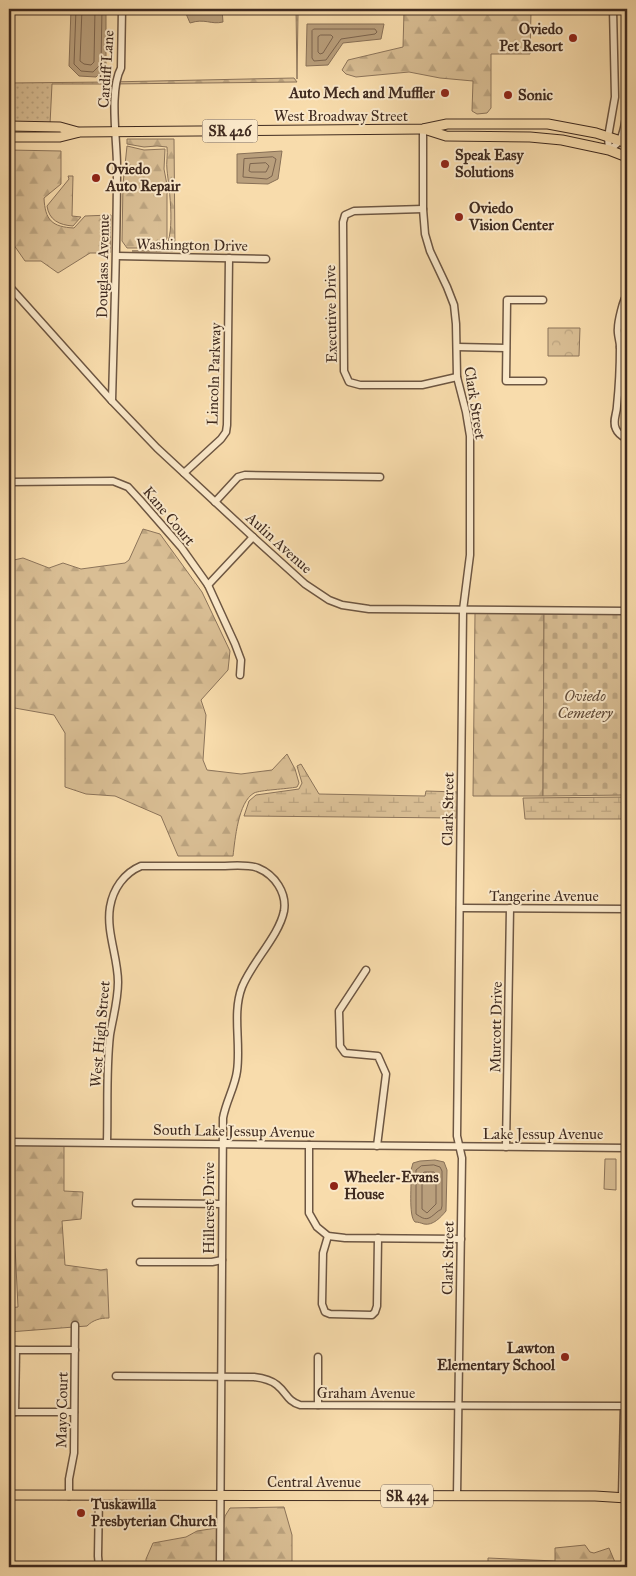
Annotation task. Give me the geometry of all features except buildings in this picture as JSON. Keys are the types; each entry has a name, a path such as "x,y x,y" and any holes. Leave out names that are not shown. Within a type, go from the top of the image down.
{"main road":[{"name":"West Broadway Street","path":"9,137 60,137 79,132 116,131 424,130 447,124 529,123 572,128 624,142"},
{"name":"West Broadway Street","path":"9,126 60,127 79,132"},
{"name":"West Broadway Street","path":"424,130 446,136 562,140 609,150 627,157"},
{"name":"SR 434","path":"9,1495 65,1496"},
{"name":"Central Avenue","path":"65,1496 595,1496 625,1498"}],"street":[{"name":"Cardiff Lane","path":"116,131 115,106 118,74 121,68 122,9"},
{"path":"613,9 615,97 608,137 609,150 624,142 627,97 626,9"},
{"name":"Clark Street","path":"424,130 423,209 425,234 454,305 457,377 470,436 470,555 463,610 457,1136 462,1158 457,1496"},
{"name":"Douglass Avenue","path":"112,402 117,256 116,131"},
{"name":"Executive Drive","path":"423,209 354,211 345,215 343,222 344,371 349,382 360,385 422,385 457,377"},
{"name":"Washington Drive","path":"117,256 266,258"},
{"name":"Lincoln Parkway","path":"184,473 221,439 226,432 229,258"},
{"name":"Aulin Avenue","path":"9,286 112,402 184,473 306,584 329,600 342,605 369,609 627,611"},
{"path":"627,295 623,302 617,329 620,346 615,428 621,436 627,439"},
{"path":"543,300 507,300 506,348 506,381 543,381"},
{"path":"622,310 627,322"},
{"path":"620,346 627,335"},
{"path":"456,347 506,348"},
{"path":"618,374 627,375"},
{"path":"216,502 238,477 245,475 380,477"},
{"name":"Kane Court","path":"9,482 113,481 128,487 181,547 208,586 241,660 240,674"},
{"path":"208,586 253,537"},
{"name":"West High Street","path":"107,1142 110,1034 117,1004 118,982 110,925 110,907 114,894 130,871 141,866 185,865"},
{"name":"Hillcrest Drive","path":"185,865 242,866 260,869 270,875 278,885 284,898 284,910 279,924 247,975 241,990 238,1002 238,1069 225,1106 222,1145 220,1567"},
{"name":"Tangerine Avenue","path":"460,908 627,909"},
{"name":"Murcott Drive","path":"506,1147 510,908"},
{"path":"366,970 339,1011 340,1046 345,1054 378,1056 386,1074 377,1146"},
{"name":"South Lake Jessup Avenue","path":"9,1142 459,1146"},
{"path":"309,1146 309,1214 317,1227 328,1236 461,1239"},
{"name":"Lake Jessup Avenue","path":"459,1146 627,1148"},
{"path":"136,1203 222,1204"},
{"path":"328,1236 323,1253 322,1304 325,1312 330,1314 372,1315 375,1312 378,1306 378,1238"},
{"path":"140,1262 212,1262 222,1260"},
{"name":"Mayo Court","path":"65,1496 74,1453 75,1325"},
{"path":"74,1412 12,1412 12,1350 75,1350"},
{"path":"318,1357 318,1405"},
{"name":"Graham Avenue","path":"116,1376 254,1377 264,1379 276,1385 291,1402 300,1406 626,1406"},
{"path":"625,1498 626,1406"},
{"path":"99,1496 98,1556 100,1567"}],"green space":[{"path":"296,9 603,9 603,14 531,13 530,54 491,54 491,108 487,113 477,114 472,111 473,81 440,78 409,72 356,77 346,74 342,70 348,60 403,47 404,11 301,11 298,14 297,79"},
{"path":"294,78 297,82 109,84 109,82"},
{"path":"109,82 109,84 52,84 50,124 9,123 9,83"},
{"path":"127,139 174,139 175,251 162,251 167,245 171,225 167,147 144,147 127,144"},
{"path":"127,146 144,150 165,149 167,238 162,248 127,248 122,241 123,184"},
{"path":"9,150 61,151 61,184 44,198 48,217 55,224 74,228 85,216 111,215 110,253 90,253 58,273 41,261 25,261 9,238"},
{"path":"68,176 73,176 72,216 81,217 73,226 63,224 52,218 47,206 69,179"},
{"path":"548,328 580,328 579,356 548,356"},
{"path":"143,529 160,534 202,592 230,651 228,670 201,700 206,715 203,760 207,770 241,774 272,770 287,754 295,769 299,783 297,787 257,792 249,798 244,804 238,822 233,856 178,856 161,816 115,796 86,794 65,787 65,733 54,715 9,707 9,561 23,558 49,568 63,563 81,569 125,563 129,560"},
{"path":"475,613 544,614 543,796 473,796"},
{"name":"Oviedo Cemetery","path":"544,614 627,614 627,795 543,796"},
{"path":"301,764 319,794 425,796 426,791 458,792 456,818 244,816 249,801 256,795 299,789 302,783 297,766"},
{"path":"627,797 627,819 525,819 523,798"},
{"path":"10,1145 64,1145 64,1191 83,1192 81,1219 62,1221 65,1265 101,1270 107,1269 109,1318 97,1320 87,1326 9,1332 9,1308 18,1307"},
{"path":"605,1159 616,1159 616,1190 604,1189"},
{"path":"284,1507 292,1535 292,1567 146,1567 146,1559 153,1543 186,1537 197,1531 223,1527 225,1516 230,1508"},
{"path":"585,1545 590,1552 594,1553 609,1548 617,1567 488,1567 488,1558 555,1561 555,1548"}],"water":[{"path":"71,9 106,9 106,67 96,77 79,76 69,66"},
{"path":"184,9 222,9 223,22 200,21 190,23"},
{"path":"307,24 384,24 381,39 343,43 328,65 306,66"},
{"path":"282,151 278,179 268,184 237,183 237,154"},
{"path":"435,1160 444,1162 447,1170 446,1211 431,1224 415,1222 411,1206 411,1170 413,1163"}],"place":[{"name":"Oviedo Pet Resort","path":"573,38"},
{"name":"Auto Mech and Muffler","path":"445,93"},
{"name":"Sonic","path":"508,95"},
{"name":"Speak Easy Solutions","path":"445,164"},
{"name":"Oviedo Auto Repair","path":"96,178"},
{"name":"Oviedo Vision Center","path":"459,217"},
{"name":"Wheeler-Evans House","path":"334,1186"},
{"name":"Lawton Elementary School","path":"565,1357"},
{"name":"Tuskawilla Presbyterian Church","path":"81,1513"}]}
